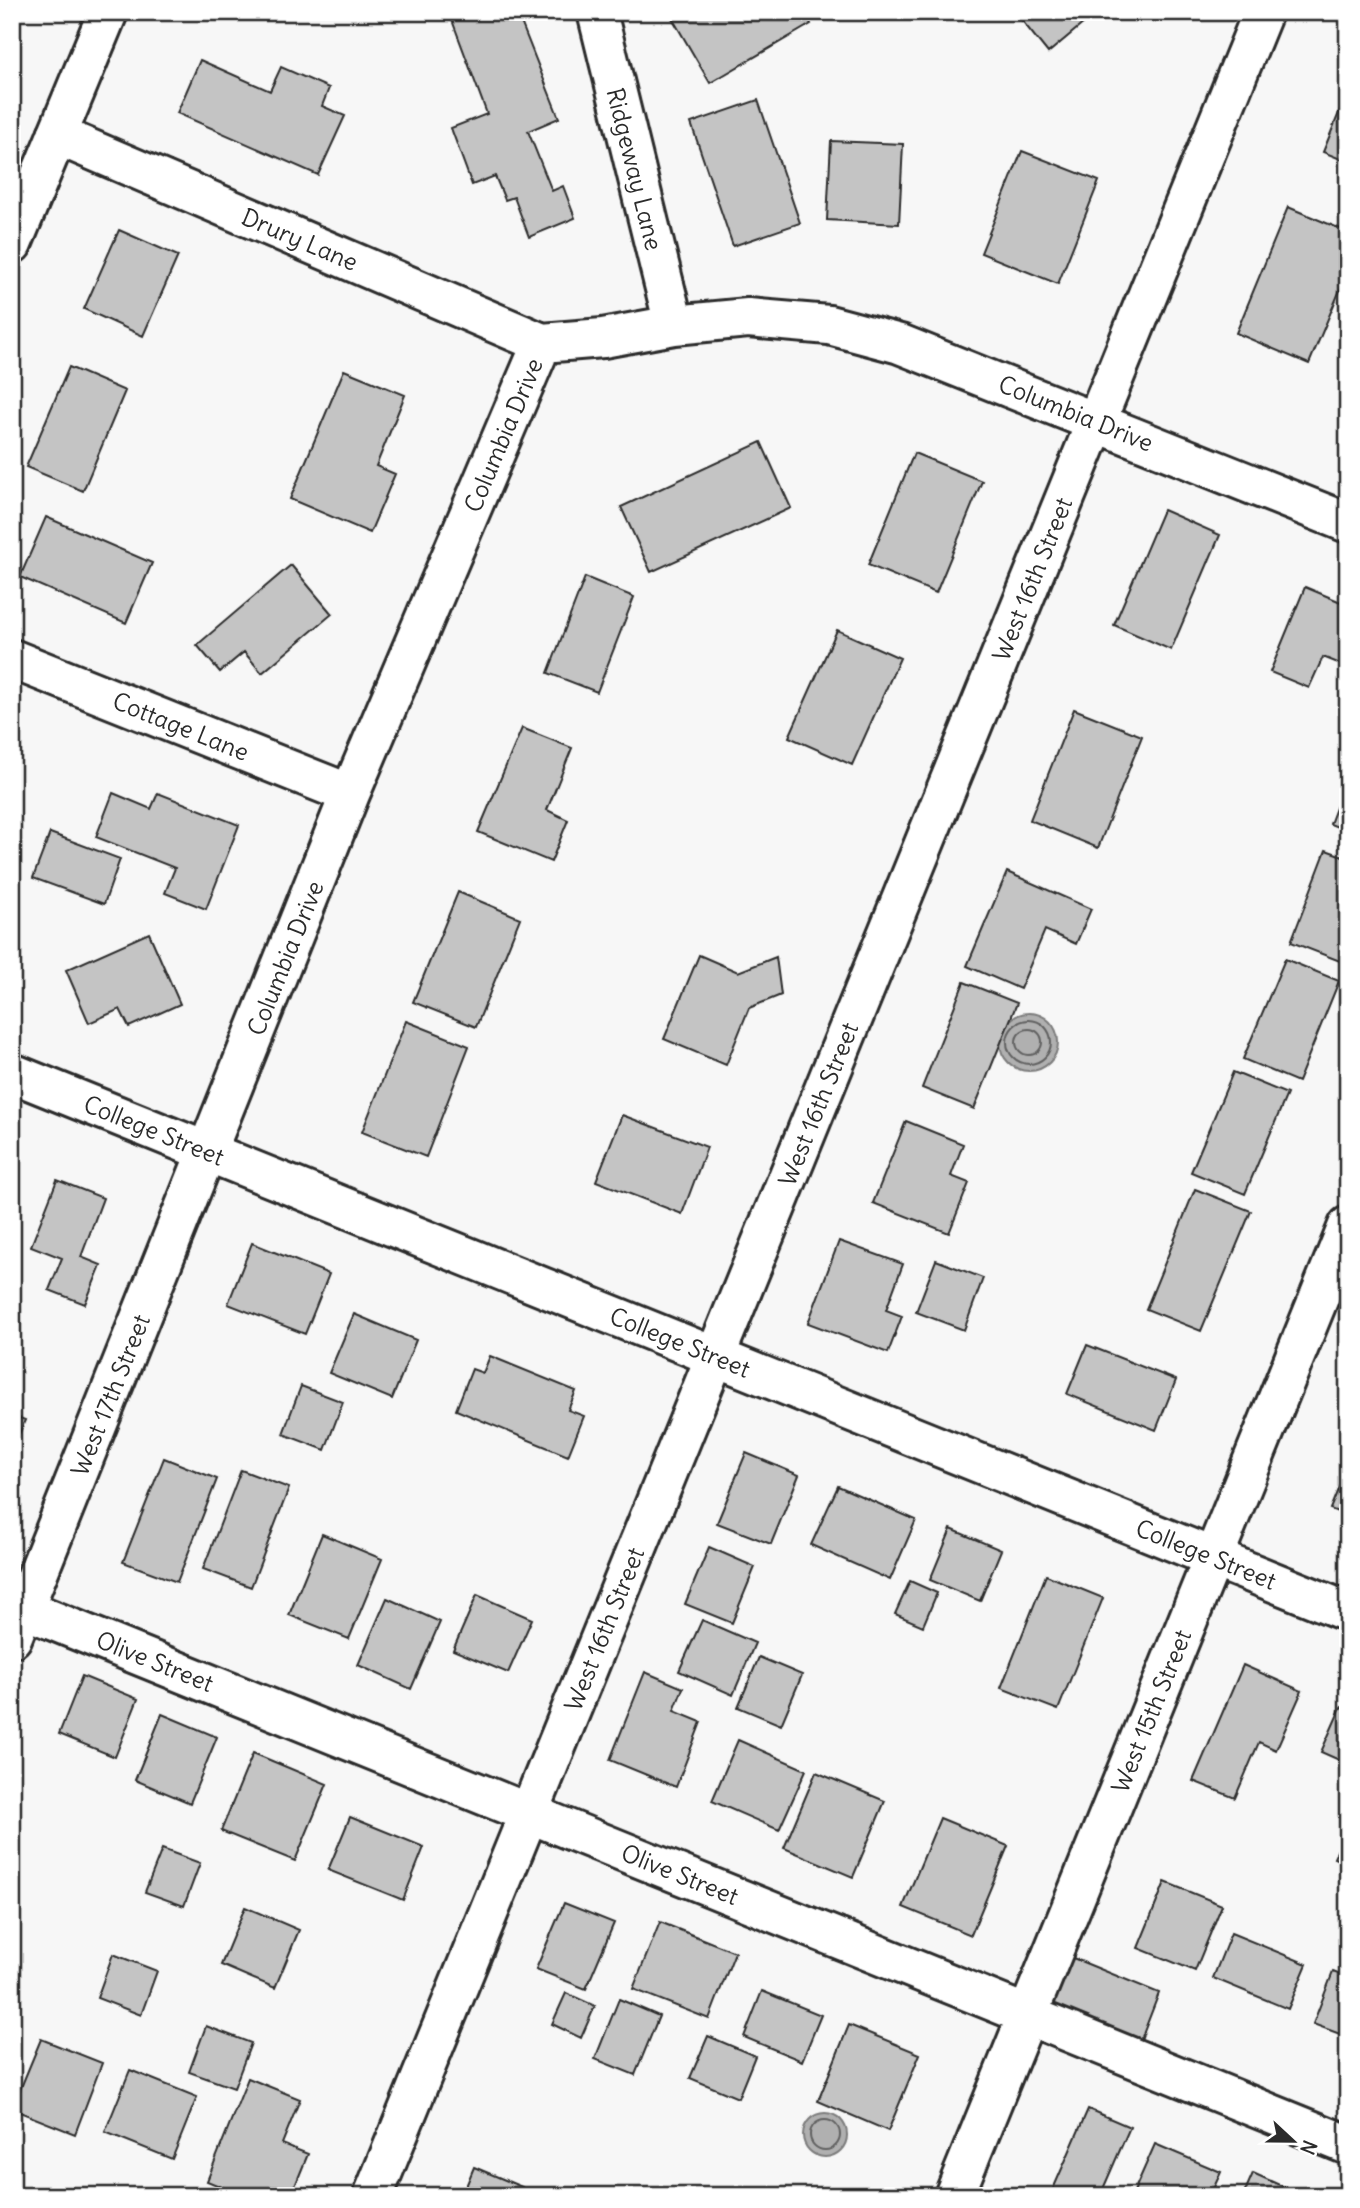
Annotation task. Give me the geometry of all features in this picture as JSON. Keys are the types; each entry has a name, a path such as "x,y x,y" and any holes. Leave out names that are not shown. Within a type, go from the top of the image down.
{"street":[{"path":"12,244 108,12"},
{"name":"Ridgeway Lane","path":"597,12 674,325"},
{"name":"West 16th Street","path":"373,2196 1263,12"},
{"name":"Drury Lane","path":"57,135 542,343"},
{"name":"Columbia Drive","path":"208,1152 350,794 542,343 603,338 674,325 748,318 829,325 900,344 1348,523"},
{"name":"Cottage Lane","path":"12,659 350,794"},
{"name":"College Street","path":"12,1073 1348,1612"},
{"name":"West 17th Street","path":"16,1617 208,1152"},
{"name":"West 15th Street","path":"954,2196 1348,1226"},
{"name":"Olive Street","path":"16,1617 529,1813 1348,2145"}],"water":[{"path":"1029,1013 1045,1018 1053,1026 1058,1042 1053,1058 1045,1066 1029,1071 1013,1066 1005,1058 1000,1042 1005,1026 1013,1018"},
{"path":"825,2113 840,2120 847,2135 840,2150 825,2157 810,2150 803,2135 810,2120"}],"building":[{"path":"449,12 517,12 559,118 528,131 552,191 563,186 575,218 529,237 514,197 505,200 495,176 472,185 451,128 487,114"},
{"path":"678,12 803,12 811,24 710,83 671,16"},
{"path":"1015,12 1097,12 1048,53"},
{"path":"200,60 270,91 281,67 329,88 322,106 345,116 318,175 177,113"},
{"path":"1348,91 1348,162 1323,152"},
{"path":"758,100 800,223 733,246 691,123"},
{"path":"831,141 903,144 899,224 827,220"},
{"path":"1022,151 1099,181 1058,284 981,253"},
{"path":"1288,207 1348,232 1348,271 1309,364 1236,333"},
{"path":"119,230 178,256 143,336 84,309"},
{"path":"69,367 125,391 83,491 26,467"},
{"path":"344,370 405,395 376,466 395,474 370,533 290,499"},
{"path":"761,442 791,508 651,572 621,507"},
{"path":"914,453 982,481 936,593 868,565"},
{"path":"1163,510 1220,535 1171,650 1114,625"},
{"path":"46,517 152,563 126,623 20,577"},
{"path":"291,565 332,614 262,673 244,652 220,672 197,645"},
{"path":"585,577 634,597 597,692 548,673"},
{"path":"1305,587 1348,605 1348,667 1323,657 1309,688 1270,672"},
{"path":"837,630 900,658 852,765 789,737"},
{"path":"1074,709 1142,736 1098,848 1030,820"},
{"path":"522,728 572,748 547,810 568,820 551,862 478,832"},
{"path":"1348,776 1348,831 1330,824"},
{"path":"113,793 151,809 158,793 239,825 206,909 165,893 175,868 96,837"},
{"path":"50,833 120,859 104,904 33,878"},
{"path":"1326,850 1348,858 1348,956 1345,963 1291,942"},
{"path":"1007,872 1091,909 1076,944 1045,930 1020,989 967,966"},
{"path":"458,892 520,918 476,1027 413,1002"},
{"path":"149,933 180,1004 129,1027 120,1009 89,1023 66,970"},
{"path":"699,955 738,972 776,957 781,995 749,1008 726,1065 664,1039"},
{"path":"1285,959 1339,981 1298,1082 1243,1059"},
{"path":"964,982 1017,1003 974,1109 922,1088"},
{"path":"406,1021 469,1046 426,1157 362,1132"},
{"path":"1233,1072 1287,1094 1245,1194 1191,1172"},
{"path":"622,1115 707,1147 682,1214 596,1181"},
{"path":"906,1121 963,1144 951,1176 969,1183 949,1233 873,1203"},
{"path":"57,1180 103,1198 81,1257 101,1265 85,1304 49,1290 62,1258 31,1246"},
{"path":"1195,1189 1251,1211 1201,1331 1146,1309"},
{"path":"839,1241 903,1264 886,1310 902,1316 888,1353 808,1323"},
{"path":"252,1243 329,1274 305,1334 228,1304"},
{"path":"936,1260 983,1278 964,1330 916,1312"},
{"path":"354,1314 416,1340 392,1399 329,1373"},
{"path":"1087,1345 1176,1380 1156,1430 1067,1394"},
{"path":"490,1356 576,1391 568,1410 584,1416 568,1456 456,1410 472,1369 483,1373"},
{"path":"301,1386 343,1402 325,1450 283,1434"},
{"path":"12,1415 25,1420 12,1451"},
{"path":"746,1453 799,1475 771,1544 717,1523"},
{"path":"164,1458 217,1479 177,1582 123,1562"},
{"path":"1348,1465 1348,1516 1330,1509"},
{"path":"241,1470 289,1488 251,1587 203,1569"},
{"path":"838,1486 916,1520 890,1580 811,1545"},
{"path":"951,1529 1001,1550 980,1601 930,1580"},
{"path":"322,1534 382,1559 349,1639 289,1615"},
{"path":"709,1547 755,1567 732,1623 685,1604"},
{"path":"1046,1575 1103,1598 1058,1710 1001,1688"},
{"path":"910,1581 937,1593 923,1626 895,1614"},
{"path":"477,1595 532,1619 508,1673 453,1650"},
{"path":"387,1598 440,1622 411,1689 358,1665"},
{"path":"702,1620 755,1643 733,1695 679,1671"},
{"path":"759,1657 802,1675 781,1725 738,1707"},
{"path":"1243,1665 1302,1691 1276,1750 1259,1742 1235,1798 1193,1781"},
{"path":"645,1672 683,1688 674,1711 701,1722 676,1787 610,1760"},
{"path":"82,1676 138,1699 115,1757 59,1734"},
{"path":"1341,1707 1348,1710 1348,1764 1321,1752"},
{"path":"162,1714 217,1737 190,1803 135,1780"},
{"path":"738,1740 806,1770 779,1830 712,1801"},
{"path":"253,1753 327,1784 295,1861 221,1831"},
{"path":"816,1772 885,1801 853,1877 784,1848"},
{"path":"350,1817 424,1847 403,1900 328,1870"},
{"path":"940,1818 1008,1846 971,1935 903,1907"},
{"path":"1346,1831 1348,1832 1348,1864 1334,1858"},
{"path":"162,1849 200,1863 184,1906 145,1892"},
{"path":"1165,1882 1222,1905 1195,1971 1138,1948"},
{"path":"564,1903 614,1923 586,1989 536,1969"},
{"path":"245,1907 299,1930 275,1988 221,1965"},
{"path":"660,1922 735,1952 709,2019 633,1989"},
{"path":"1231,1933 1307,1964 1288,2009 1213,1978"},
{"path":"113,1954 157,1971 141,2015 97,1998"},
{"path":"1068,1956 1159,1993 1140,2042 1049,2006"},
{"path":"1333,1972 1348,1978 1348,2037 1313,2024"},
{"path":"762,1991 821,2015 802,2061 744,2037"},
{"path":"566,1993 595,2006 581,2038 552,2024"},
{"path":"619,1999 659,2016 635,2075 595,2059"},
{"path":"849,2025 920,2054 888,2131 818,2101"},
{"path":"206,2026 251,2043 234,2088 189,2072"},
{"path":"708,2036 755,2056 738,2098 690,2078"},
{"path":"41,2039 102,2063 75,2134 12,2109"},
{"path":"130,2070 197,2097 172,2159 105,2132"},
{"path":"248,2078 300,2099 282,2144 308,2154 291,2196 244,2196 207,2181"},
{"path":"1088,2109 1130,2127 1100,2196 1050,2196"},
{"path":"1155,2144 1221,2172 1210,2196 1132,2196"},
{"path":"474,2167 522,2187 518,2196 462,2196"},
{"path":"1253,2173 1304,2196 1243,2196"}]}
